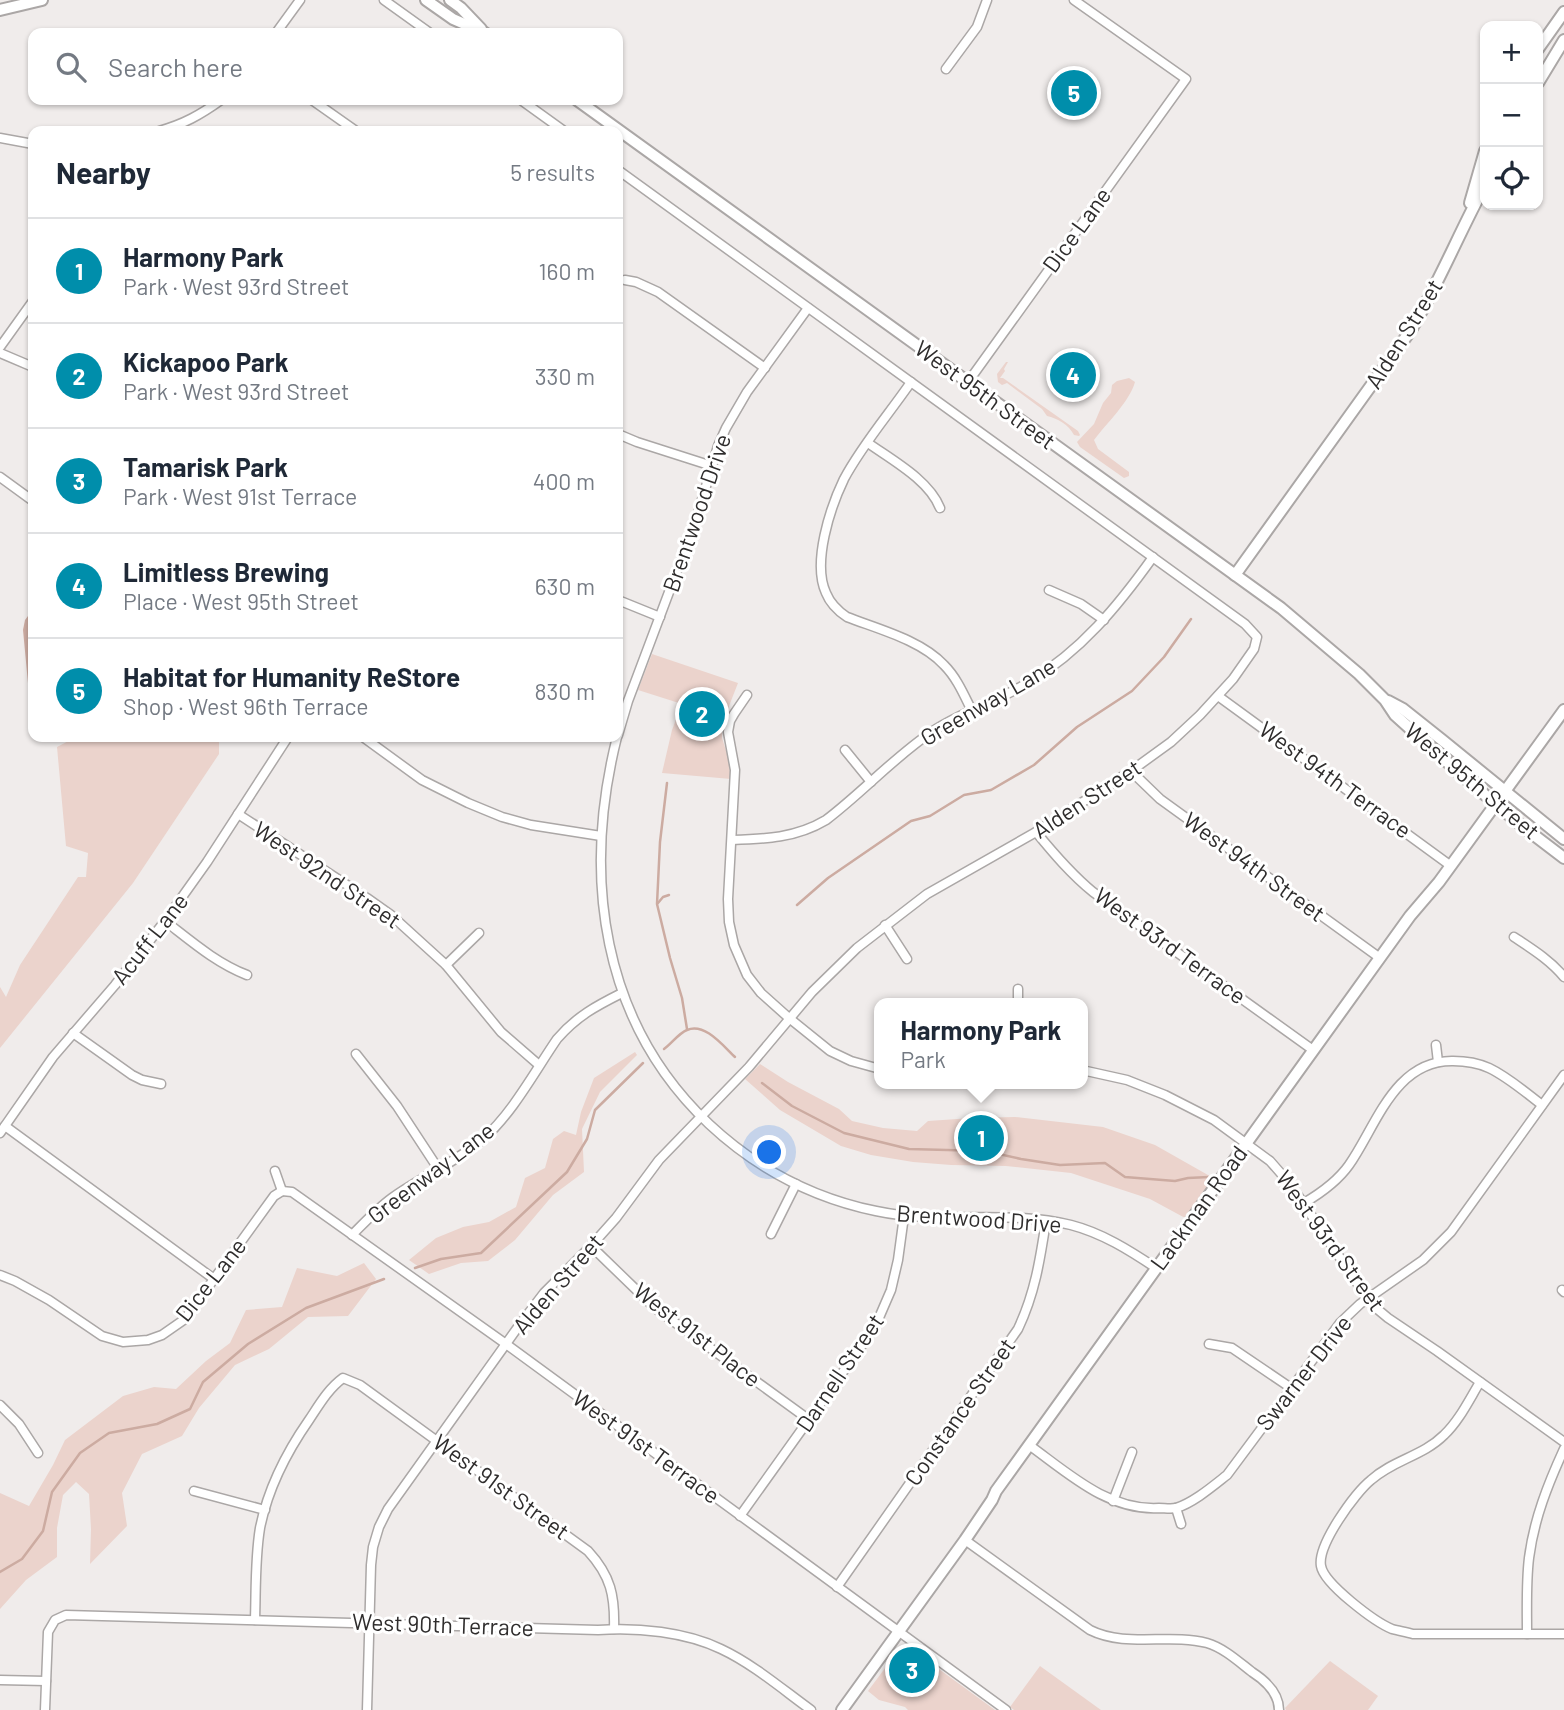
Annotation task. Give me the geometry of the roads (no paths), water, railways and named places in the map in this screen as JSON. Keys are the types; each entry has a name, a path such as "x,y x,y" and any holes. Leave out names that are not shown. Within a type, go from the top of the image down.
{"main road":[{"path":"0,10 43,0"},
{"path":"426,0 453,19 474,28"},
{"path":"450,0 480,28"},
{"path":"1543,42 1564,12"},
{"path":"1543,75 1564,40"},
{"name":"West 95th Street","path":"584,105 613,126"},
{"name":"West 95th Street","path":"623,133 1235,575 1315,636 1385,700 1395,715 1496,804 1564,858"},
{"name":"Alden Street","path":"1464,223 1480,168"},
{"name":"Alden Street","path":"1235,575 1407,337 1430,298 1480,194"},
{"name":"West 95th Street","path":"1385,700 1403,709 1564,839"},
{"name":"Lackman Road","path":"842,1710 1313,1050 1564,710"}],"street":[{"path":"280,28 300,0"},
{"path":"384,0 423,28"},
{"path":"946,69 977,27 987,0"},
{"name":"Dice Lane","path":"968,382 1186,79 1074,0"},
{"path":"175,126 214,105"},
{"path":"319,105 349,126"},
{"path":"528,105 557,126"},
{"path":"0,138 28,143"},
{"name":"West 95th Street","path":"623,174 1245,624 1257,637"},
{"path":"625,280 658,292 765,368"},
{"path":"0,347 28,308"},
{"name":"Brentwood Drive","path":"623,714 695,523 726,428 738,405 808,308"},
{"path":"0,353 28,365"},
{"path":"911,382 844,480 833,506 822,553 824,590 839,611 847,617 911,642 931,653 956,679 972,711"},
{"path":"623,436 712,466"},
{"path":"868,443 919,479 936,498 940,508"},
{"path":"0,477 28,497"},
{"name":"Greenway Lane","path":"732,840 769,839 800,832 825,820 935,730 1007,695 1081,644 1117,606 1153,557"},
{"path":"1049,590 1081,604 1104,620"},
{"path":"623,602 660,617"},
{"name":"Alden Street","path":"367,1710 371,1566 379,1527 396,1496 544,1293 591,1246 616,1218 659,1160 749,1067 833,970 885,925 944,883 1036,832 1171,742 1218,696 1254,649 1257,637"},
{"path":"747,695 733,714 728,732 735,770 728,899 734,945 747,975 761,993 789,1018 830,1051 874,1067"},
{"name":"West 94th Terrace","path":"1218,696 1451,866"},
{"name":"Acuff Lane","path":"2,1130 38,1078 115,985 208,862 285,742"},
{"path":"370,742 422,780 502,817 531,825 601,836"},
{"name":"Brentwood Drive","path":"617,742 607,787 601,836 601,890 612,961 622,993 641,1035 662,1071 700,1115 748,1156 796,1184 850,1205 904,1216 943,1219 1023,1218 1071,1225 1112,1241 1156,1268"},
{"path":"845,750 871,782"},
{"name":"West 94th Street","path":"1131,771 1160,799 1380,958"},
{"name":"West 92nd Street","path":"238,814 367,898 414,935 446,965 495,1027 539,1065"},
{"name":"West 93rd Terrace","path":"1036,832 1093,892 1313,1050"},
{"path":"165,921 211,956 247,975"},
{"path":"885,925 907,959"},
{"path":"446,965 479,933"},
{"path":"1514,937 1555,966 1564,977"},
{"path":"1018,989 1018,998"},
{"name":"Greenway Lane","path":"352,1235 394,1196 439,1170 485,1137 498,1123 557,1039 574,1021 590,1009 622,993"},
{"path":"73,1033 132,1075 161,1084"},
{"path":"1436,1045 1438,1062"},
{"path":"355,1054 397,1106 439,1170"},
{"path":"1304,1203 1333,1183 1348,1166 1397,1087 1414,1074 1438,1062 1469,1062 1489,1068 1542,1105"},
{"name":"West 93rd Street","path":"1088,1071 1127,1080 1165,1095 1214,1120 1246,1143 1275,1166 1304,1203 1368,1298 1388,1318 1564,1442"},
{"name":"Swarner Drive","path":"1029,1445 1097,1493 1113,1501 1146,1509 1176,1508 1206,1493 1227,1475 1334,1329 1360,1304 1423,1260 1451,1232 1564,1075"},
{"path":"2,1130 214,1279"},
{"path":"275,1171 282,1191"},
{"path":"771,1234 796,1184"},
{"name":"Dice Lane","path":"0,1275 49,1300 102,1336 124,1342 148,1340 162,1335 185,1319 274,1196 282,1191"},
{"name":"West 91st Terrace","path":"282,1191 292,1192 506,1344 1006,1710"},
{"name":"Darnell Street","path":"740,1516 884,1311 896,1273 904,1216"},
{"name":"Constance Street","path":"837,1587 1018,1329 1036,1280 1046,1221"},
{"name":"West 91st Place","path":"591,1246 655,1308 808,1419"},
{"path":"1209,1344 1232,1348 1291,1388"},
{"name":"West 91st Street","path":"265,1510 275,1479 294,1442 332,1386 342,1378 360,1385 588,1551 604,1572 611,1588 615,1605 614,1629"},
{"path":"1480,1382 1445,1435 1431,1446 1387,1468 1361,1489 1329,1534 1323,1547 1321,1565 1326,1578 1337,1591 1392,1629 1413,1634 1564,1634"},
{"path":"0,1405 19,1424 38,1452"},
{"path":"1527,1634 1532,1541 1544,1496 1564,1449"},
{"path":"1113,1501 1132,1452"},
{"path":"194,1491 265,1510 256,1562 255,1620"},
{"path":"1176,1508 1181,1524"},
{"path":"965,1540 1103,1637 1189,1640 1219,1648 1268,1684 1275,1693 1279,1710"},
{"name":"West 90th Terrace","path":"46,1681 48,1632 55,1620 66,1615 614,1629 679,1634 704,1641 740,1660 811,1710"},
{"path":"0,1680 46,1681 45,1710"}],"waterway":[{"path":"797,905 828,878 911,821 930,816 964,795 991,790 1034,765 1077,727 1132,691 1164,657 1191,619"},
{"path":"667,783 660,842 657,904 682,998 687,1029"},
{"path":"658,903 669,895"},
{"path":"664,1049 681,1034 694,1028 707,1032 735,1057"},
{"path":"415,1268 441,1259 481,1253 567,1172 587,1139 595,1110 643,1063"},
{"path":"762,1083 792,1106 844,1133 909,1149 985,1151 1060,1165 1105,1163 1125,1177 1175,1181 1209,1177"},
{"path":"0,1572 22,1559 43,1531 52,1492 80,1453 109,1433 157,1424 190,1409 203,1382 248,1344 306,1308 384,1279"}],"place":[{"name":"Habitat for Humanity ReStore","path":"1074,93"},
{"name":"Limitless Brewing","path":"1073,375"},
{"name":"Kickapoo Park","path":"702,714"},
{"name":"Harmony Park","path":"981,1138"},
{"name":"Tamarisk Park","path":"912,1670"}]}
